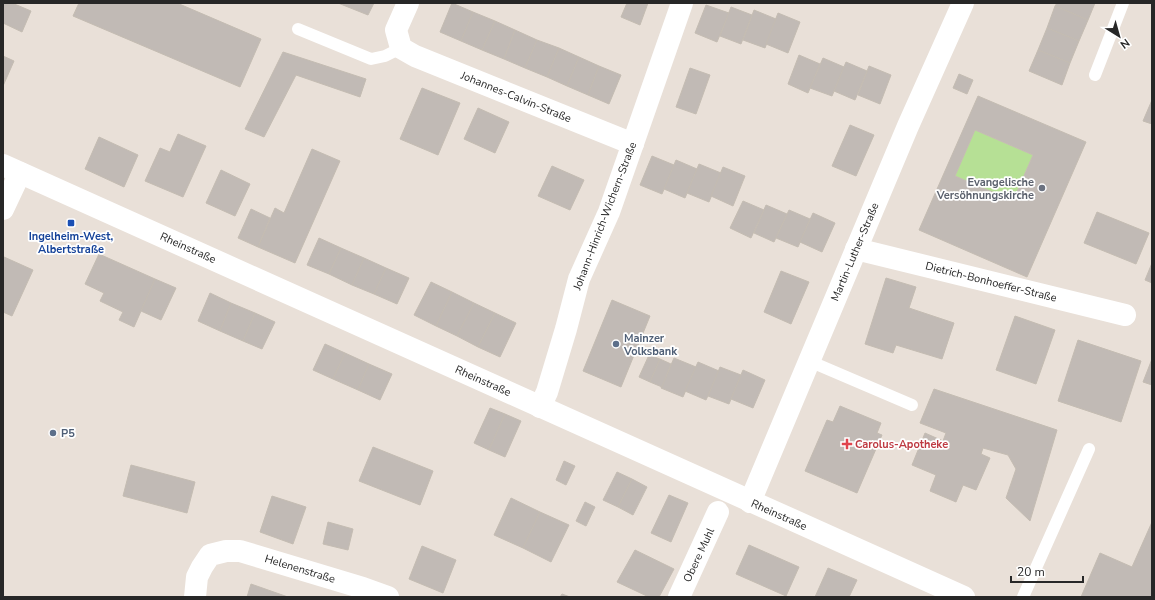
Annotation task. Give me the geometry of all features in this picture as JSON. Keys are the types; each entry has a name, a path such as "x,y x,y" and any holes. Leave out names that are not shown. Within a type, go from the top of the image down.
{"street":[{"path":"400,48 396,30 408,3"},
{"name":"Johann-Hinrich-Wichern-Straße","path":"540,407 547,392 579,279 609,212 682,3"},
{"name":"Martin-Luther-Straße","path":"750,502 908,126 963,3"},
{"name":"Johannes-Calvin-Straße","path":"400,48 415,56 633,144"},
{"path":"3,209 12,169"},
{"name":"Rheinstraße","path":"12,169 964,597"},
{"name":"Dietrich-Bonhoeffer-Straße","path":"856,249 1125,315"},
{"name":"Obere Muhl","path":"679,597 718,512"},
{"name":"Helenenstraße","path":"195,597 197,576 202,567 210,556 226,551 240,551 388,597"}],"lane":[{"path":"1095,75 1123,3"},
{"path":"298,29 371,60 385,56 400,48"},
{"path":"809,361 912,405"},
{"path":"1023,597 1090,449"}],"green space":[{"path":"975,130 1033,155 1013,201 955,176"}],"building":[{"path":"3,3 12,3 31,11 22,32 3,23"},
{"path":"79,3 177,3 261,39 240,87 73,16"},
{"path":"338,3 374,3 368,15"},
{"path":"452,3 473,12 461,41 440,32"},
{"path":"627,3 648,3 640,25 621,17"},
{"path":"1057,3 1095,3 1088,20 1055,6"},
{"path":"706,5 729,13 717,42 695,33"},
{"path":"1055,6 1088,20 1079,41 1047,28"},
{"path":"731,7 752,15 741,44 720,36"},
{"path":"754,10 776,19 765,48 743,40"},
{"path":"473,12 495,21 482,50 461,41"},
{"path":"778,13 800,22 788,53 766,44"},
{"path":"495,21 515,30 504,59 482,50"},
{"path":"1047,28 1079,41 1070,63 1038,50"},
{"path":"515,30 537,40 525,68 504,59"},
{"path":"537,40 559,48 547,77 525,68"},
{"path":"559,48 579,57 567,86 547,77"},
{"path":"1038,50 1070,63 1062,85 1029,71"},
{"path":"283,52 366,79 360,97 296,75 264,137 245,129"},
{"path":"799,55 820,64 808,93 788,84"},
{"path":"3,56 14,61 3,86"},
{"path":"579,57 599,66 588,95 567,86"},
{"path":"823,58 844,67 832,96 810,88"},
{"path":"846,62 867,71 855,100 834,91"},
{"path":"599,66 621,75 609,104 588,95"},
{"path":"869,66 891,75 880,104 858,95"},
{"path":"690,68 710,75 696,114 676,107"},
{"path":"959,74 973,80 967,94 953,88"},
{"path":"422,88 460,103 438,155 400,139"},
{"name":"Evangelische Versöhnungskirche","path":"978,96 1086,142 1027,277 919,230","holes":["975,130 1033,155 1013,201 955,176"]},
{"path":"1152,100 1152,124 1143,121"},
{"path":"478,108 509,122 495,153 464,139"},
{"path":"850,125 874,135 856,176 832,166"},
{"path":"178,134 206,146 183,197 145,181 160,148 170,152"},
{"path":"99,137 138,155 124,187 85,169"},
{"path":"312,149 340,161 295,263 258,247 275,208 284,213"},
{"path":"652,156 674,165 662,194 640,185"},
{"path":"676,160 697,169 685,198 664,189"},
{"path":"699,164 721,173 709,202 687,193"},
{"path":"552,166 584,180 570,210 538,196"},
{"path":"723,167 745,176 733,206 711,196"},
{"path":"221,170 250,184 235,216 206,203"},
{"path":"743,201 764,210 751,238 730,228"},
{"path":"766,205 787,214 774,242 754,233"},
{"path":"251,209 270,218 258,247 238,238"},
{"path":"789,210 810,219 798,247 776,238"},
{"path":"1097,212 1149,233 1136,264 1084,243"},
{"path":"813,213 835,223 822,252 800,242"},
{"path":"319,238 341,248 329,274 307,265"},
{"path":"341,248 364,258 352,285 329,274"},
{"path":"99,254 155,279 134,327 119,320 123,312 100,301 104,293 85,284"},
{"path":"4,257 33,270 12,316 3,312"},
{"path":"364,258 386,268 374,294 352,285"},
{"path":"1152,263 1152,283 1145,280"},
{"path":"386,268 409,278 397,304 374,294"},
{"path":"781,271 809,282 791,324 764,312"},
{"path":"886,278 916,287 909,308 954,323 942,359 896,345 893,353 865,344"},
{"path":"155,279 176,288 161,320 141,311"},
{"path":"431,282 452,292 436,326 414,315"},
{"path":"452,292 474,303 457,336 436,326"},
{"path":"210,293 231,303 220,331 198,321"},
{"name":"Mainzer Volksbank","path":"612,300 650,316 621,387 583,371"},
{"path":"231,303 255,313 243,341 220,331"},
{"path":"474,303 495,313 478,347 457,336"},
{"path":"255,313 275,322 262,349 243,341"},
{"path":"495,313 516,323 500,357 478,347"},
{"path":"1015,316 1055,330 1036,384 996,370"},
{"path":"1078,340 1141,361 1121,422 1058,401"},
{"path":"325,344 345,353 333,379 313,370"},
{"path":"345,353 369,364 358,390 333,379"},
{"path":"649,355 660,359 650,382 639,377"},
{"path":"674,358 696,367 683,397 661,388"},
{"path":"660,359 671,364 662,387 650,382"},
{"path":"1152,359 1152,385 1143,382"},
{"path":"698,362 719,371 706,400 685,391"},
{"path":"369,364 392,374 380,400 358,390"},
{"path":"720,367 741,375 729,404 708,396"},
{"path":"743,370 765,380 753,408 731,399"},
{"path":"934,389 1057,430 1030,521 1006,498 1016,469 1008,455 983,448 981,454 990,458 976,490 963,485 956,502 930,491 936,475 912,465 925,433 943,441 946,433 920,423"},
{"name":"Carolus-Apotheke","path":"840,406 881,423 877,433 882,435 857,493 805,471 827,420 833,422"},
{"path":"490,408 505,414 489,450 474,443"},
{"path":"505,414 521,421 505,457 489,450"},
{"path":"373,447 433,471 420,505 359,481"},
{"path":"564,461 575,466 566,485 556,480"},
{"path":"131,465 195,482 187,513 123,496"},
{"path":"617,472 632,479 618,507 603,500"},
{"path":"632,479 647,487 633,515 618,507"},
{"path":"669,495 688,503 671,542 651,533"},
{"path":"272,496 306,507 293,544 260,532"},
{"path":"511,498 540,512 523,548 494,535"},
{"path":"585,502 595,507 586,526 576,521"},
{"path":"540,512 569,525 551,562 523,548"},
{"path":"328,522 353,529 348,550 323,544"},
{"path":"1152,522 1152,597 1081,597 1100,553 1132,567"},
{"path":"749,545 799,567 786,596 736,574"},
{"path":"422,546 456,560 443,593 409,579"},
{"path":"635,550 674,569 659,597 649,597 617,582"},
{"path":"828,568 857,580 849,597 815,597"},
{"path":"251,584 288,597 247,597"},
{"path":"562,594 570,597 560,597"}],"place":[{"name":"Evangelische Versöhnungskirche","path":"1042,188"},
{"name":"Ingelheim-West, Albertstraße","path":"71,223"},
{"name":"Mainzer Volksbank","path":"616,344"},
{"name":"P5","path":"53,433"},
{"name":"Carolus-Apotheke","path":"847,444"}]}
